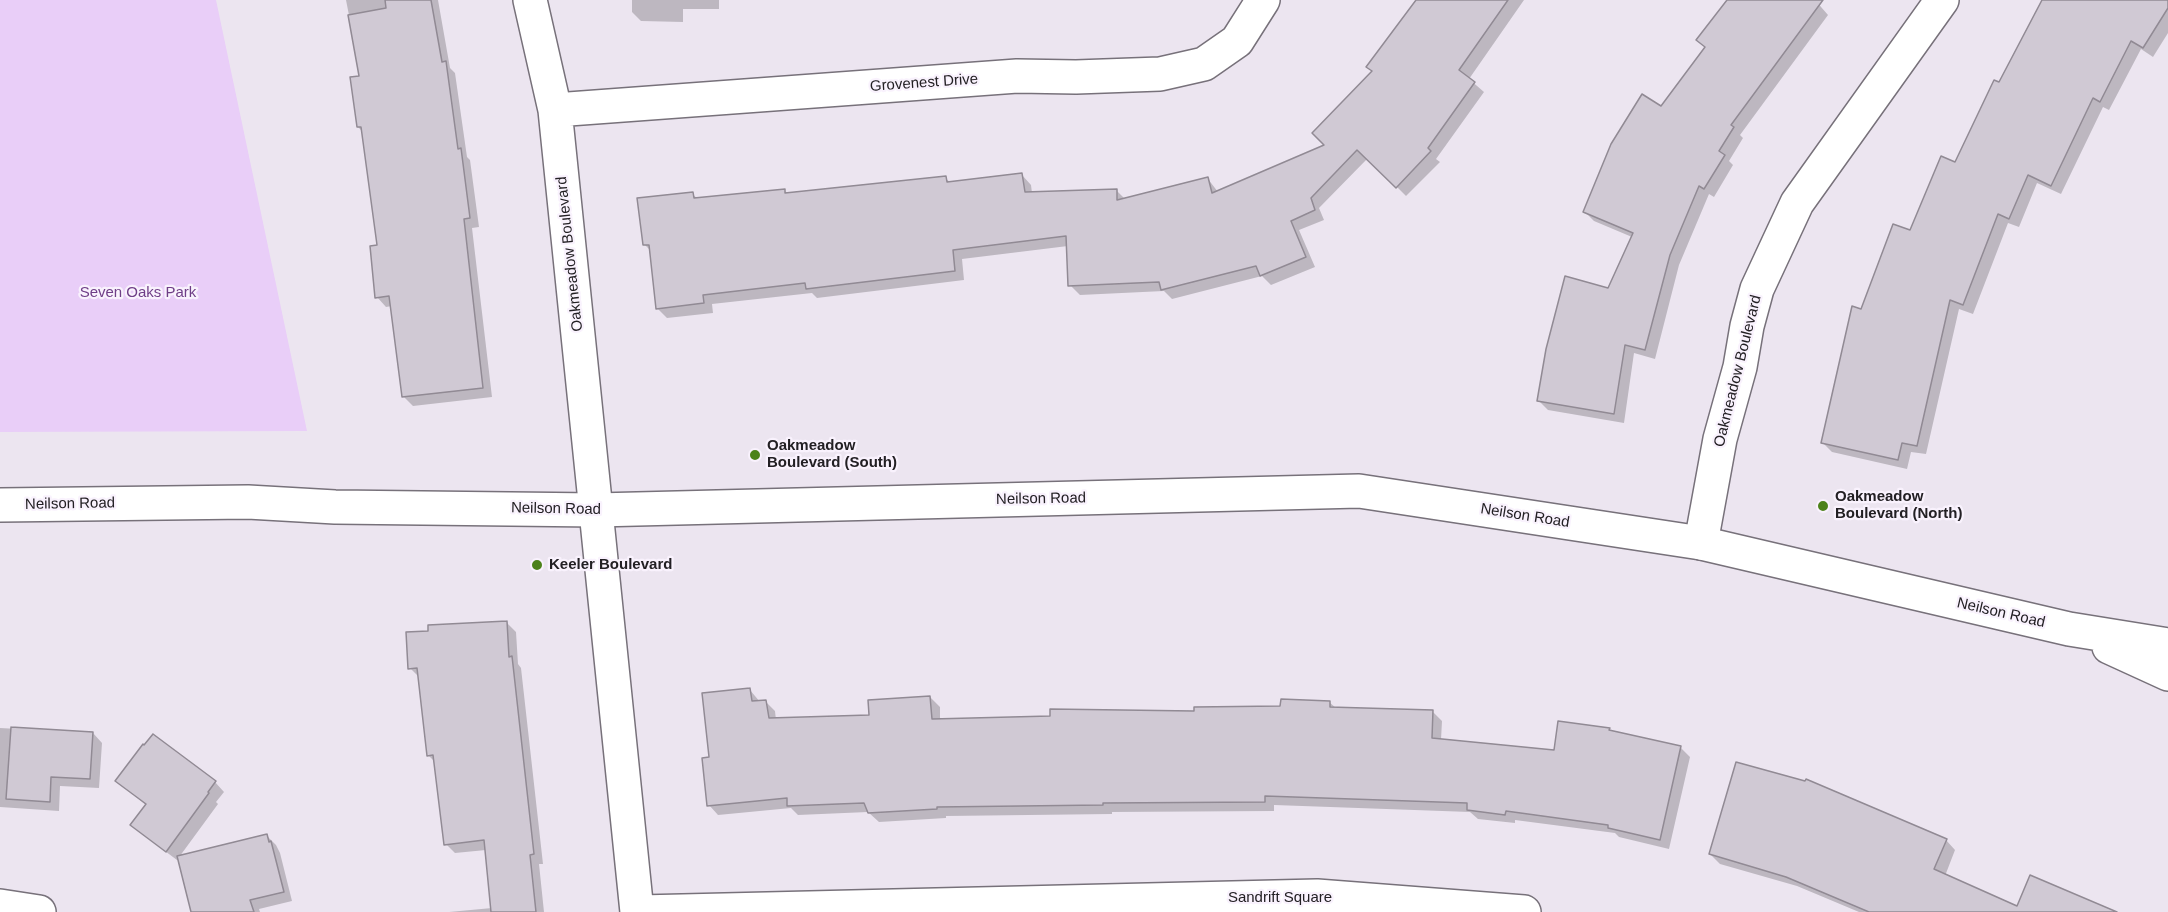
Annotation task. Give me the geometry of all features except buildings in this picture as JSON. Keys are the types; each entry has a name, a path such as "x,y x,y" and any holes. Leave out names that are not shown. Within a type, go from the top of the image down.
{"street":[{"name":"Oakmeadow Boulevard","path":"530,0 555,110 597,510"},
{"name":"Grovenest Drive","path":"555,110 1017,76 1076,78 1160,74 1204,64 1238,41 1263,0"},
{"name":"Oakmeadow Boulevard","path":"1701,543 1720,439 1740,367 1747,326 1757,289 1797,203 1942,0"},
{"name":"Neilson Road","path":"0,505 248,502 335,507 597,510 1359,491 1701,543 2069,628 2168,645"},
{"path":"597,510 638,912"},
{"name":"Neilson Road","path":"2069,628 2168,674"},
{"name":"Sandrift Square","path":"638,912 1317,896 1524,912"},
{"path":"0,906 39,912"}],"green space":[{"name":"Seven Oaks Park","path":"0,0 216,0 307,431 0,432"}],"place":[{"name":"Oakmeadow Boulevard (South)","path":"755,455"},
{"name":"Oakmeadow Boulevard (North)","path":"1823,506"},
{"name":"Keeler Boulevard","path":"537,565"}]}
